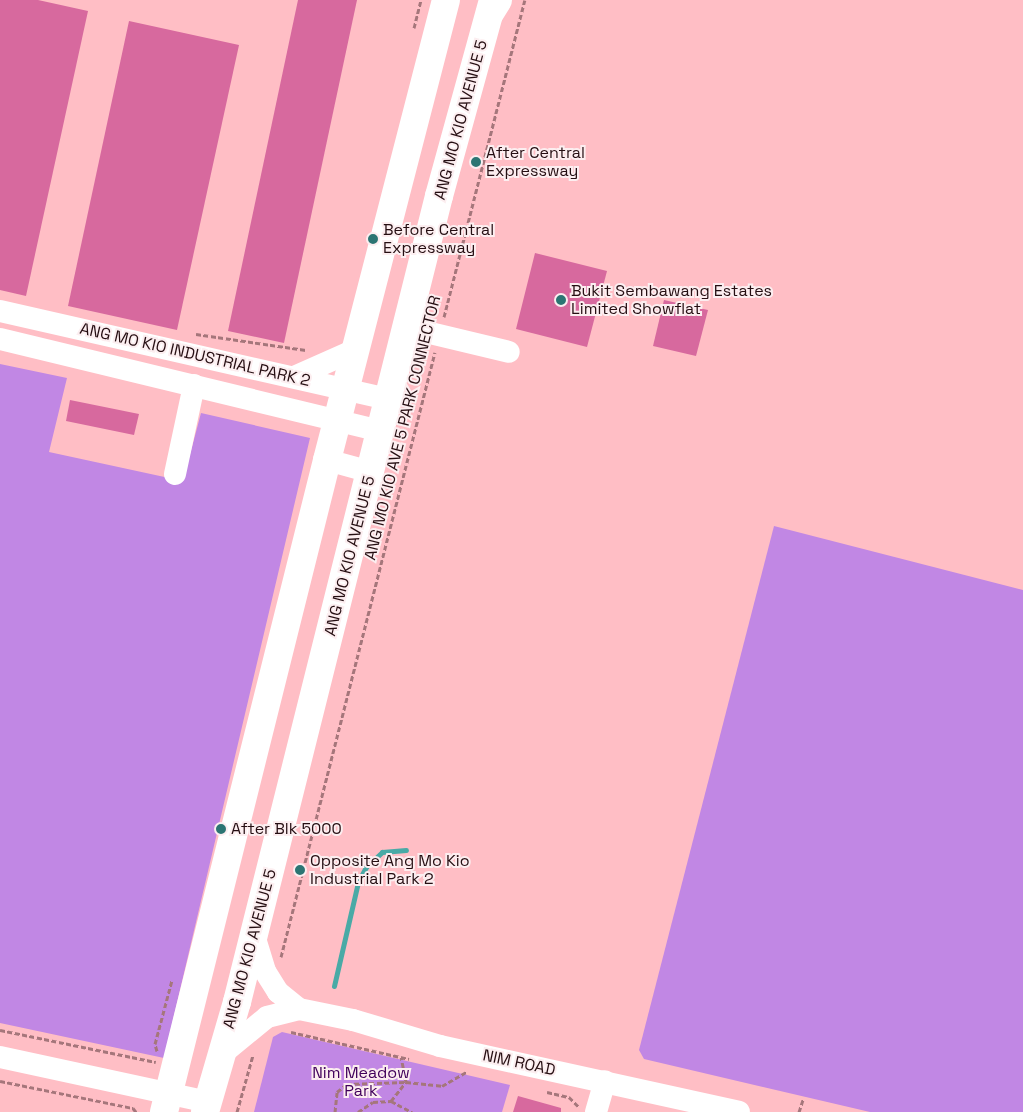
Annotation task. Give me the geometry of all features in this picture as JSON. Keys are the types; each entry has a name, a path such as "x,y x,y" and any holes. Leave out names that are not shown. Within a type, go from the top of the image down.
{"main road":[{"path":"166,1102 345,389 357,349 446,0"},
{"name":"ANG MO KIO AVENUE 5","path":"207,1107 254,935 390,400 439,196 494,4"}],"street":[{"name":"ANG MO KIO INDUSTRIAL PARK 2","path":"0,311 390,400"},
{"path":"433,333 510,352"},
{"name":"ANG MO KIO INDUSTRIAL PARK 2","path":"0,339 194,385 337,422 381,431"},
{"path":"294,377 357,349"},
{"path":"175,474 194,385"},
{"path":"327,460 371,472"},
{"path":"254,935 265,972 278,992 299,1009"},
{"path":"222,1054 267,1017 299,1009"},
{"name":"NIM ROAD","path":"299,1009 353,1020 440,1046 739,1112"},
{"path":"0,1057 166,1102 207,1107"},
{"path":"596,1112 605,1081"}],"path":[{"name":"ANG MO KIO AVE 5 PARK CONNECTOR","path":"280,964 433,333 525,0"},
{"path":"0,1030 156,1062"},
{"path":"236,1112 253,1052"},
{"path":"391,1101 406,1082 401,1057"},
{"path":"335,1112 337,1092 347,1084 406,1082 442,1086 466,1072"},
{"path":"0,1081 134,1108 136,1112"},
{"path":"800,1112 803,1100"},
{"path":"358,1112 373,1102 391,1101 412,1112"}],"green space":[{"path":"0,364 67,378 49,452 183,481 201,413 310,438 164,1058 0,1023"},
{"path":"774,526 1023,590 1023,1112 870,1112 644,1059 639,1050"},
{"name":"Nim Meadow Park","path":"282,1032 510,1085 502,1112 254,1112 273,1037"}],"building":[{"path":"0,0 38,0 88,11 26,296 0,290"},
{"path":"298,0 357,0 284,343 228,331"},
{"path":"129,21 239,45 177,330 68,306"},
{"name":"Bukit Sembawang Estates Limited Showflat","path":"535,253 607,271 587,347 516,329"},
{"path":"664,300 708,310 696,356 653,346"},
{"path":"70,400 139,414 134,435 66,421"},
{"path":"518,1096 561,1108 561,1112 513,1112"}],"waterway":[{"path":"334,986 358,882 366,867 382,852 406,850"}],"place":[{"name":"After Central Expressway","path":"476,162"},
{"name":"Before Central Expressway","path":"373,239"},
{"name":"Bukit Sembawang Estates Limited Showflat","path":"561,300"},
{"name":"After Blk 5000","path":"221,829"},
{"name":"Opposite Ang Mo Kio Industrial Park 2","path":"300,870"}]}
